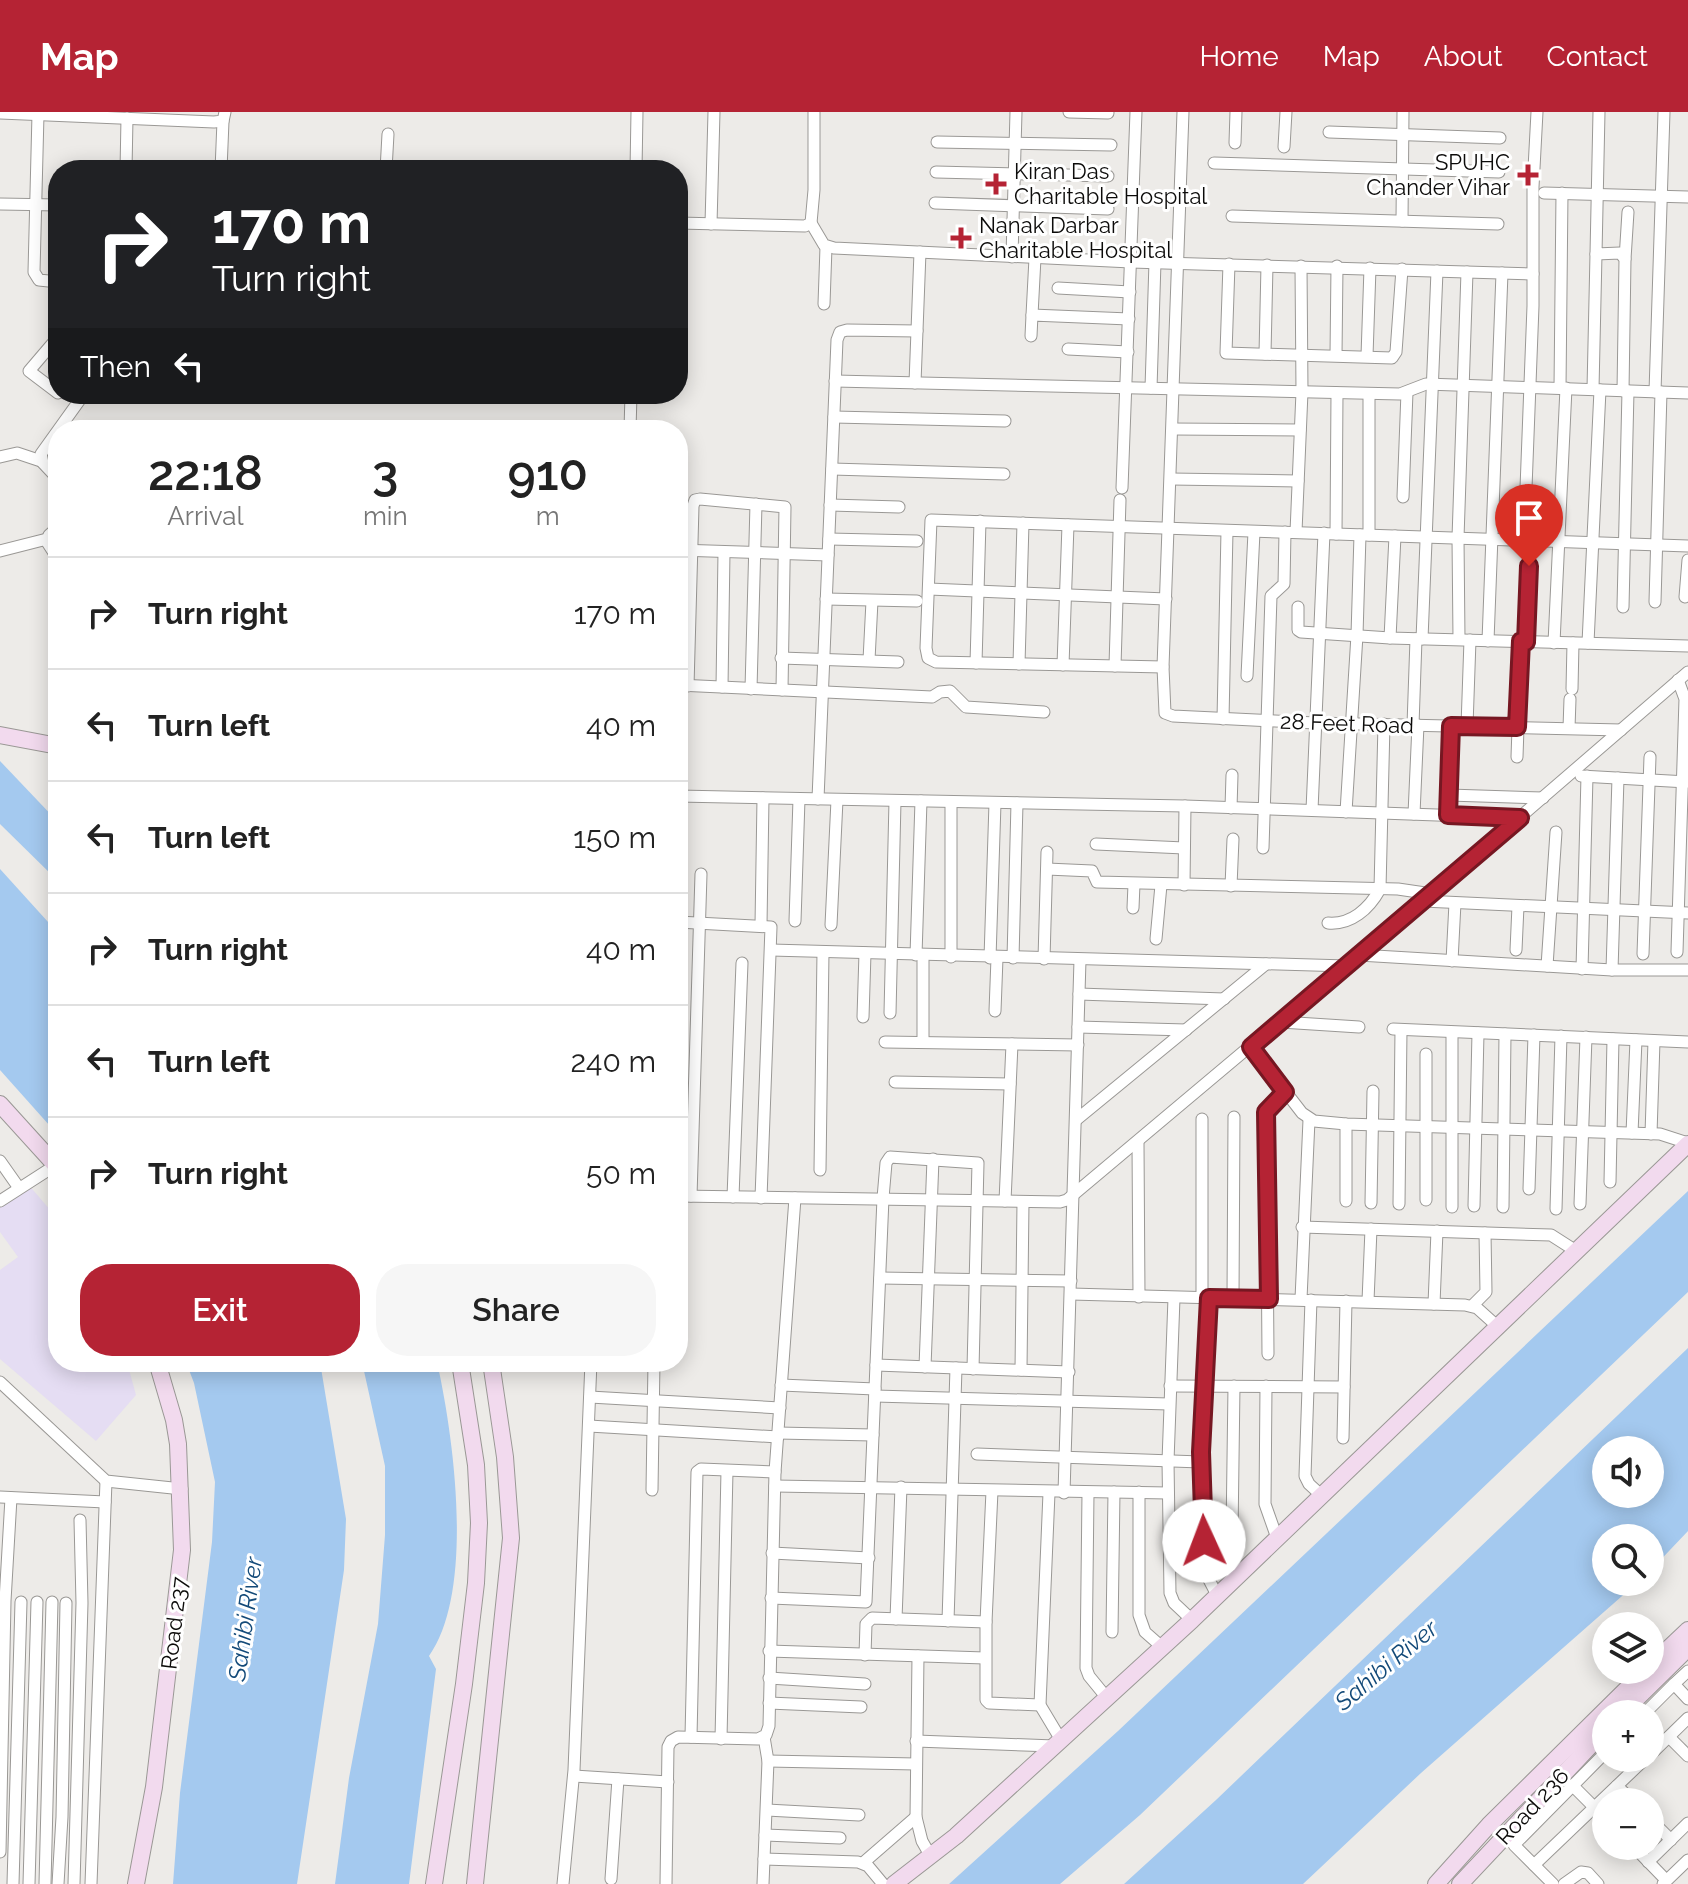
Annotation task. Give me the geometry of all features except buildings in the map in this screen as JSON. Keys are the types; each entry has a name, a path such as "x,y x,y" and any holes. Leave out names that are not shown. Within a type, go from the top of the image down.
{"street":[{"path":"636,160 637,112"},
{"path":"711,224 714,112"},
{"path":"814,112 811,223 826,247 824,304"},
{"path":"1012,257 1016,112"},
{"path":"1069,112 1108,113"},
{"path":"1115,666 1136,112"},
{"path":"1183,112 1173,429 1169,530 1163,667 936,662 928,658 931,520 1169,530 1688,546"},
{"path":"1235,143 1236,112"},
{"path":"1284,147 1286,112"},
{"path":"1402,221 1403,112"},
{"path":"1517,757 1527,540 1537,112"},
{"path":"1588,643 1597,390 1596,194 1599,112"},
{"path":"1655,602 1664,112"},
{"path":"0,113 127,118 224,117 222,160"},
{"path":"38,114 35,274 39,280 48,281"},
{"path":"126,160 127,118"},
{"path":"1329,132 1500,138"},
{"path":"387,160 388,134"},
{"path":"937,142 1111,145"},
{"path":"1214,163 1499,172"},
{"path":"936,172 1108,176"},
{"path":"1544,193 1688,197"},
{"path":"1554,643 1563,388 1562,193"},
{"path":"935,203 1108,209"},
{"path":"0,204 48,205"},
{"path":"1623,607 1625,259 1628,212"},
{"path":"1232,216 1498,224"},
{"path":"688,223 805,226 811,223"},
{"path":"826,247 1131,262 1533,274"},
{"path":"915,383 920,252"},
{"path":"1596,254 1620,253 1625,259"},
{"path":"1031,336 1035,258"},
{"path":"1151,388 1155,262"},
{"path":"1229,264 1226,353 1395,357 1402,269"},
{"path":"1265,354 1267,265"},
{"path":"1263,848 1271,596 1284,584 1298,481 1302,392 1301,266"},
{"path":"1336,355 1337,266"},
{"path":"1367,356 1370,268"},
{"path":"1414,814 1419,639 1437,271"},
{"path":"1467,272 1458,538 1467,726"},
{"path":"1488,641 1502,273"},
{"path":"1058,288 1130,292"},
{"path":"1032,315 1129,319"},
{"path":"818,799 835,381 840,332 917,331"},
{"path":"48,349 29,371 48,386"},
{"path":"1068,349 1128,352"},
{"path":"835,381 1369,394 1400,394 1422,384 1464,384 1688,393"},
{"path":"1403,497 1407,392"},
{"path":"1312,810 1337,393"},
{"path":"1346,812 1364,535 1369,394"},
{"path":"64,420 74,406 71,404"},
{"path":"834,417 1005,421"},
{"path":"1173,429 1300,430"},
{"path":"41,461 48,443"},
{"path":"0,457 17,453 41,461 48,468"},
{"path":"832,469 1004,474"},
{"path":"1171,479 1298,481"},
{"path":"688,611 695,500 785,507 782,690"},
{"path":"751,689 756,504"},
{"path":"830,505 899,507"},
{"path":"976,663 980,521"},
{"path":"1019,664 1023,523"},
{"path":"1063,665 1068,525"},
{"path":"1223,719 1227,531"},
{"path":"1247,676 1254,532"},
{"path":"1390,638 1395,536"},
{"path":"0,551 47,539 48,545"},
{"path":"829,539 917,541"},
{"path":"688,551 828,555"},
{"path":"722,687 724,552"},
{"path":"1685,597 1688,560"},
{"path":"929,589 1166,599"},
{"path":"826,599 917,601"},
{"path":"869,660 872,601"},
{"path":"1298,607 1299,631 1321,634 1688,646"},
{"path":"1569,728 1573,643"},
{"path":"781,658 898,662"},
{"name":"28 Feet Road","path":"1163,667 1164,710 1168,715 1315,723 1621,730"},
{"path":"688,1196 1060,1202 1073,1196 1427,898 1683,676"},
{"path":"1677,952 1683,913 1683,676"},
{"path":"688,686 932,697 950,691 966,707 1044,712"},
{"path":"1328,923 1349,922 1374,900 1380,889 1384,724"},
{"path":"1448,815 1451,726"},
{"path":"0,735 48,746"},
{"path":"1643,954 1650,757"},
{"path":"1231,808 1232,775"},
{"path":"1569,775 1684,782"},
{"path":"1582,969 1587,776"},
{"path":"1612,970 1618,778"},
{"path":"1449,795 1543,798"},
{"path":"688,796 1185,806 1520,818"},
{"path":"761,925 763,798"},
{"path":"795,921 799,799"},
{"path":"831,925 837,800"},
{"path":"890,1013 895,801"},
{"path":"921,801 923,1042"},
{"path":"951,802 951,957"},
{"path":"995,803 995,1011"},
{"path":"1013,958 1017,803"},
{"path":"1184,885 1185,806"},
{"path":"1547,966 1556,832"},
{"path":"1231,886 1233,839"},
{"path":"1096,844 1184,848"},
{"path":"1044,959 1047,852"},
{"path":"1047,869 1092,871 1097,882 1380,889 1455,903 1683,913"},
{"path":"688,1128 701,874"},
{"path":"1133,908 1134,884"},
{"path":"1156,939 1161,885"},
{"path":"1452,961 1455,903"},
{"path":"1516,950 1518,906"},
{"path":"688,922 771,927 761,1198"},
{"path":"771,950 1347,966"},
{"path":"820,1170 823,952"},
{"path":"863,1017 865,953"},
{"path":"1359,955 1582,969 1688,970"},
{"path":"1064,1493 1080,960"},
{"path":"733,1197 742,963"},
{"path":"1076,1120 1266,964"},
{"path":"1079,994 1224,999"},
{"path":"1281,1022 1359,1027"},
{"path":"1078,1027 1186,1030"},
{"path":"1399,1204 1397,1030 1688,1042"},
{"path":"1452,1033 1452,1207"},
{"path":"1474,1206 1478,1033"},
{"path":"1503,1207 1505,1034"},
{"path":"1529,1189 1534,1035"},
{"path":"1556,1209 1561,1036"},
{"path":"1580,1204 1586,1037"},
{"path":"1610,1182 1613,1039"},
{"path":"1632,1133 1636,1040"},
{"path":"1651,1134 1654,1041"},
{"path":"885,1042 1078,1045"},
{"path":"1005,1201 1012,1044"},
{"path":"1251,1047 1309,1120 1346,1124 1651,1134 1688,1143"},
{"path":"1426,1054 1426,1200"},
{"path":"895,1082 1010,1084"},
{"path":"1371,1203 1373,1091"},
{"path":"1268,1354 1266,1112 1285,1092"},
{"path":"0,1104 48,1157"},
{"path":"1233,1298 1234,1117"},
{"path":"1202,1119 1206,1386 1201,1462 1205,1572 1217,1595"},
{"path":"1309,1120 1302,1227 1308,1387 1305,1476 1321,1495"},
{"path":"1346,1124 1346,1201"},
{"path":"1138,1143 1139,1297"},
{"path":"894,1884 956,1836 1192,1620 1688,1143"},
{"path":"771,1598 866,1602 883,1198 888,1158 977,1161 973,1369"},
{"path":"925,1367 933,1159"},
{"path":"0,1161 19,1188"},
{"path":"0,1201 48,1172"},
{"path":"763,1884 768,1761 764,1737 769,1726 775,1472 795,1198"},
{"path":"1021,1370 1023,1202"},
{"path":"1302,1227 1551,1235 1576,1251"},
{"path":"1368,1301 1371,1229"},
{"path":"1434,1304 1437,1231"},
{"path":"1472,1306 1486,1292 1485,1233"},
{"path":"880,1278 1022,1280 1139,1297 1472,1306 1497,1326"},
{"path":"1174,1298 1168,1461 1170,1593 1174,1603 1192,1620"},
{"path":"1343,1438 1346,1301"},
{"path":"876,1365 1069,1372"},
{"path":"948,1621 956,1368"},
{"name":"Road 237","path":"136,1884 154,1787 182,1550 182,1489 174,1420 160,1372"},
{"path":"434,1884 476,1583 479,1523 476,1465 462,1372"},
{"path":"475,1884 511,1538 505,1457 492,1372"},
{"path":"563,1884 574,1776 591,1372"},
{"path":"652,1490 654,1372"},
{"path":"0,1382 106,1481 182,1489"},
{"path":"781,1385 955,1399 1169,1404"},
{"path":"1170,1386 1344,1387"},
{"path":"1232,1534 1234,1386"},
{"path":"1266,1386 1265,1504 1277,1538"},
{"path":"590,1397 780,1408"},
{"path":"589,1426 778,1435 873,1435"},
{"path":"977,1454 1201,1462"},
{"path":"691,1737 697,1475 701,1469 775,1472"},
{"path":"721,1739 727,1471"},
{"path":"91,1884 106,1481"},
{"path":"775,1486 1168,1493"},
{"path":"896,1619 901,1487"},
{"path":"992,1491 985,1658 987,1702 1040,1705"},
{"path":"1112,1632 1114,1492"},
{"path":"1139,1492 1139,1615 1145,1632 1162,1647"},
{"path":"1049,1493 1040,1705 1057,1743"},
{"path":"1088,1493 1086,1668 1107,1698"},
{"path":"0,1852 5,1498 105,1502"},
{"path":"74,1884 82,1603 80,1520"},
{"path":"772,1553 869,1558"},
{"path":"2,1601 101,1604"},
{"path":"13,1884 21,1602"},
{"path":"29,1884 37,1602"},
{"path":"45,1884 52,1602"},
{"path":"58,1884 66,1603"},
{"path":"865,1655 868,1620 986,1622"},
{"path":"1664,1653 1688,1630"},
{"path":"1635,1700 1688,1648"},
{"path":"769,1651 985,1658"},
{"path":"918,1656 916,1817 918,1830 930,1855"},
{"path":"1658,1700 1688,1671"},
{"path":"769,1678 865,1684"},
{"path":"1436,1884 1489,1825 1632,1684"},
{"path":"1674,1684 1688,1699"},
{"path":"769,1703 861,1707"},
{"path":"2,1710 97,1714"},
{"path":"1664,1742 1688,1718"},
{"path":"666,1884 669,1743 675,1738 764,1737"},
{"path":"1669,1737 1688,1756"},
{"path":"916,1741 1057,1743"},
{"name":"Road 236","path":"1460,1884 1592,1744"},
{"path":"768,1761 916,1764"},
{"path":"1553,1884 1514,1845 1592,1766"},
{"path":"1617,1786 1631,1772"},
{"path":"574,1776 668,1782"},
{"path":"611,1879 618,1779"},
{"path":"1572,1785 1592,1805"},
{"path":"1534,1865 1592,1809"},
{"path":"767,1810 859,1815"},
{"path":"0,1816 94,1818"},
{"path":"863,1863 916,1817"},
{"path":"1688,1823 1648,1862 1664,1882 1688,1860"},
{"path":"1664,1833 1671,1840"},
{"path":"765,1835 840,1838"},
{"path":"764,1859 863,1863 883,1884"},
{"path":"1564,1884 1581,1872 1588,1873 1598,1884"}],"shaded area":[{"path":"27,1183 48,1207 48,1372 130,1372 136,1395 96,1441 0,1359 0,1270 18,1257 0,1232 0,1204"}],"water":[{"path":"0,761 48,811 48,871 0,824"},
{"path":"0,869 48,922 48,1124 0,1070"},
{"path":"1688,1191 1688,1292 1140,1815 1060,1884 949,1884 1118,1731"},
{"name":"Sahibi River","path":"1688,1348 1688,1531 1664,1556 1664,1524 1592,1524 1592,1596 1622,1596 1604,1612 1592,1612 1592,1622 1421,1773 1303,1884 1124,1884 1592,1440 1592,1508 1664,1508 1664,1436 1596,1436"},
{"name":"Sahibi River","path":"190,1372 322,1372 346,1519 344,1570 297,1884 173,1884 180,1793 212,1542 215,1482"},
{"path":"364,1372 439,1372 454,1471 456,1554 452,1593 443,1628 429,1656 436,1669 409,1884 335,1884 349,1778 378,1624 385,1535 385,1466"}],"place":[{"name":"SPUHC Chander Vihar","path":"1528,175"},
{"name":"Kiran Das Charitable Hospital","path":"996,184"},
{"name":"Nanak Darbar Charitable Hospital","path":"961,238"}],"route":[{"path":"1204,1541 1201,1452 1209,1298 1269,1299 1266,1112 1285,1092 1251,1047 1520,818 1448,815 1451,726 1517,727 1521,641 1526,642 1529,566"}]}
